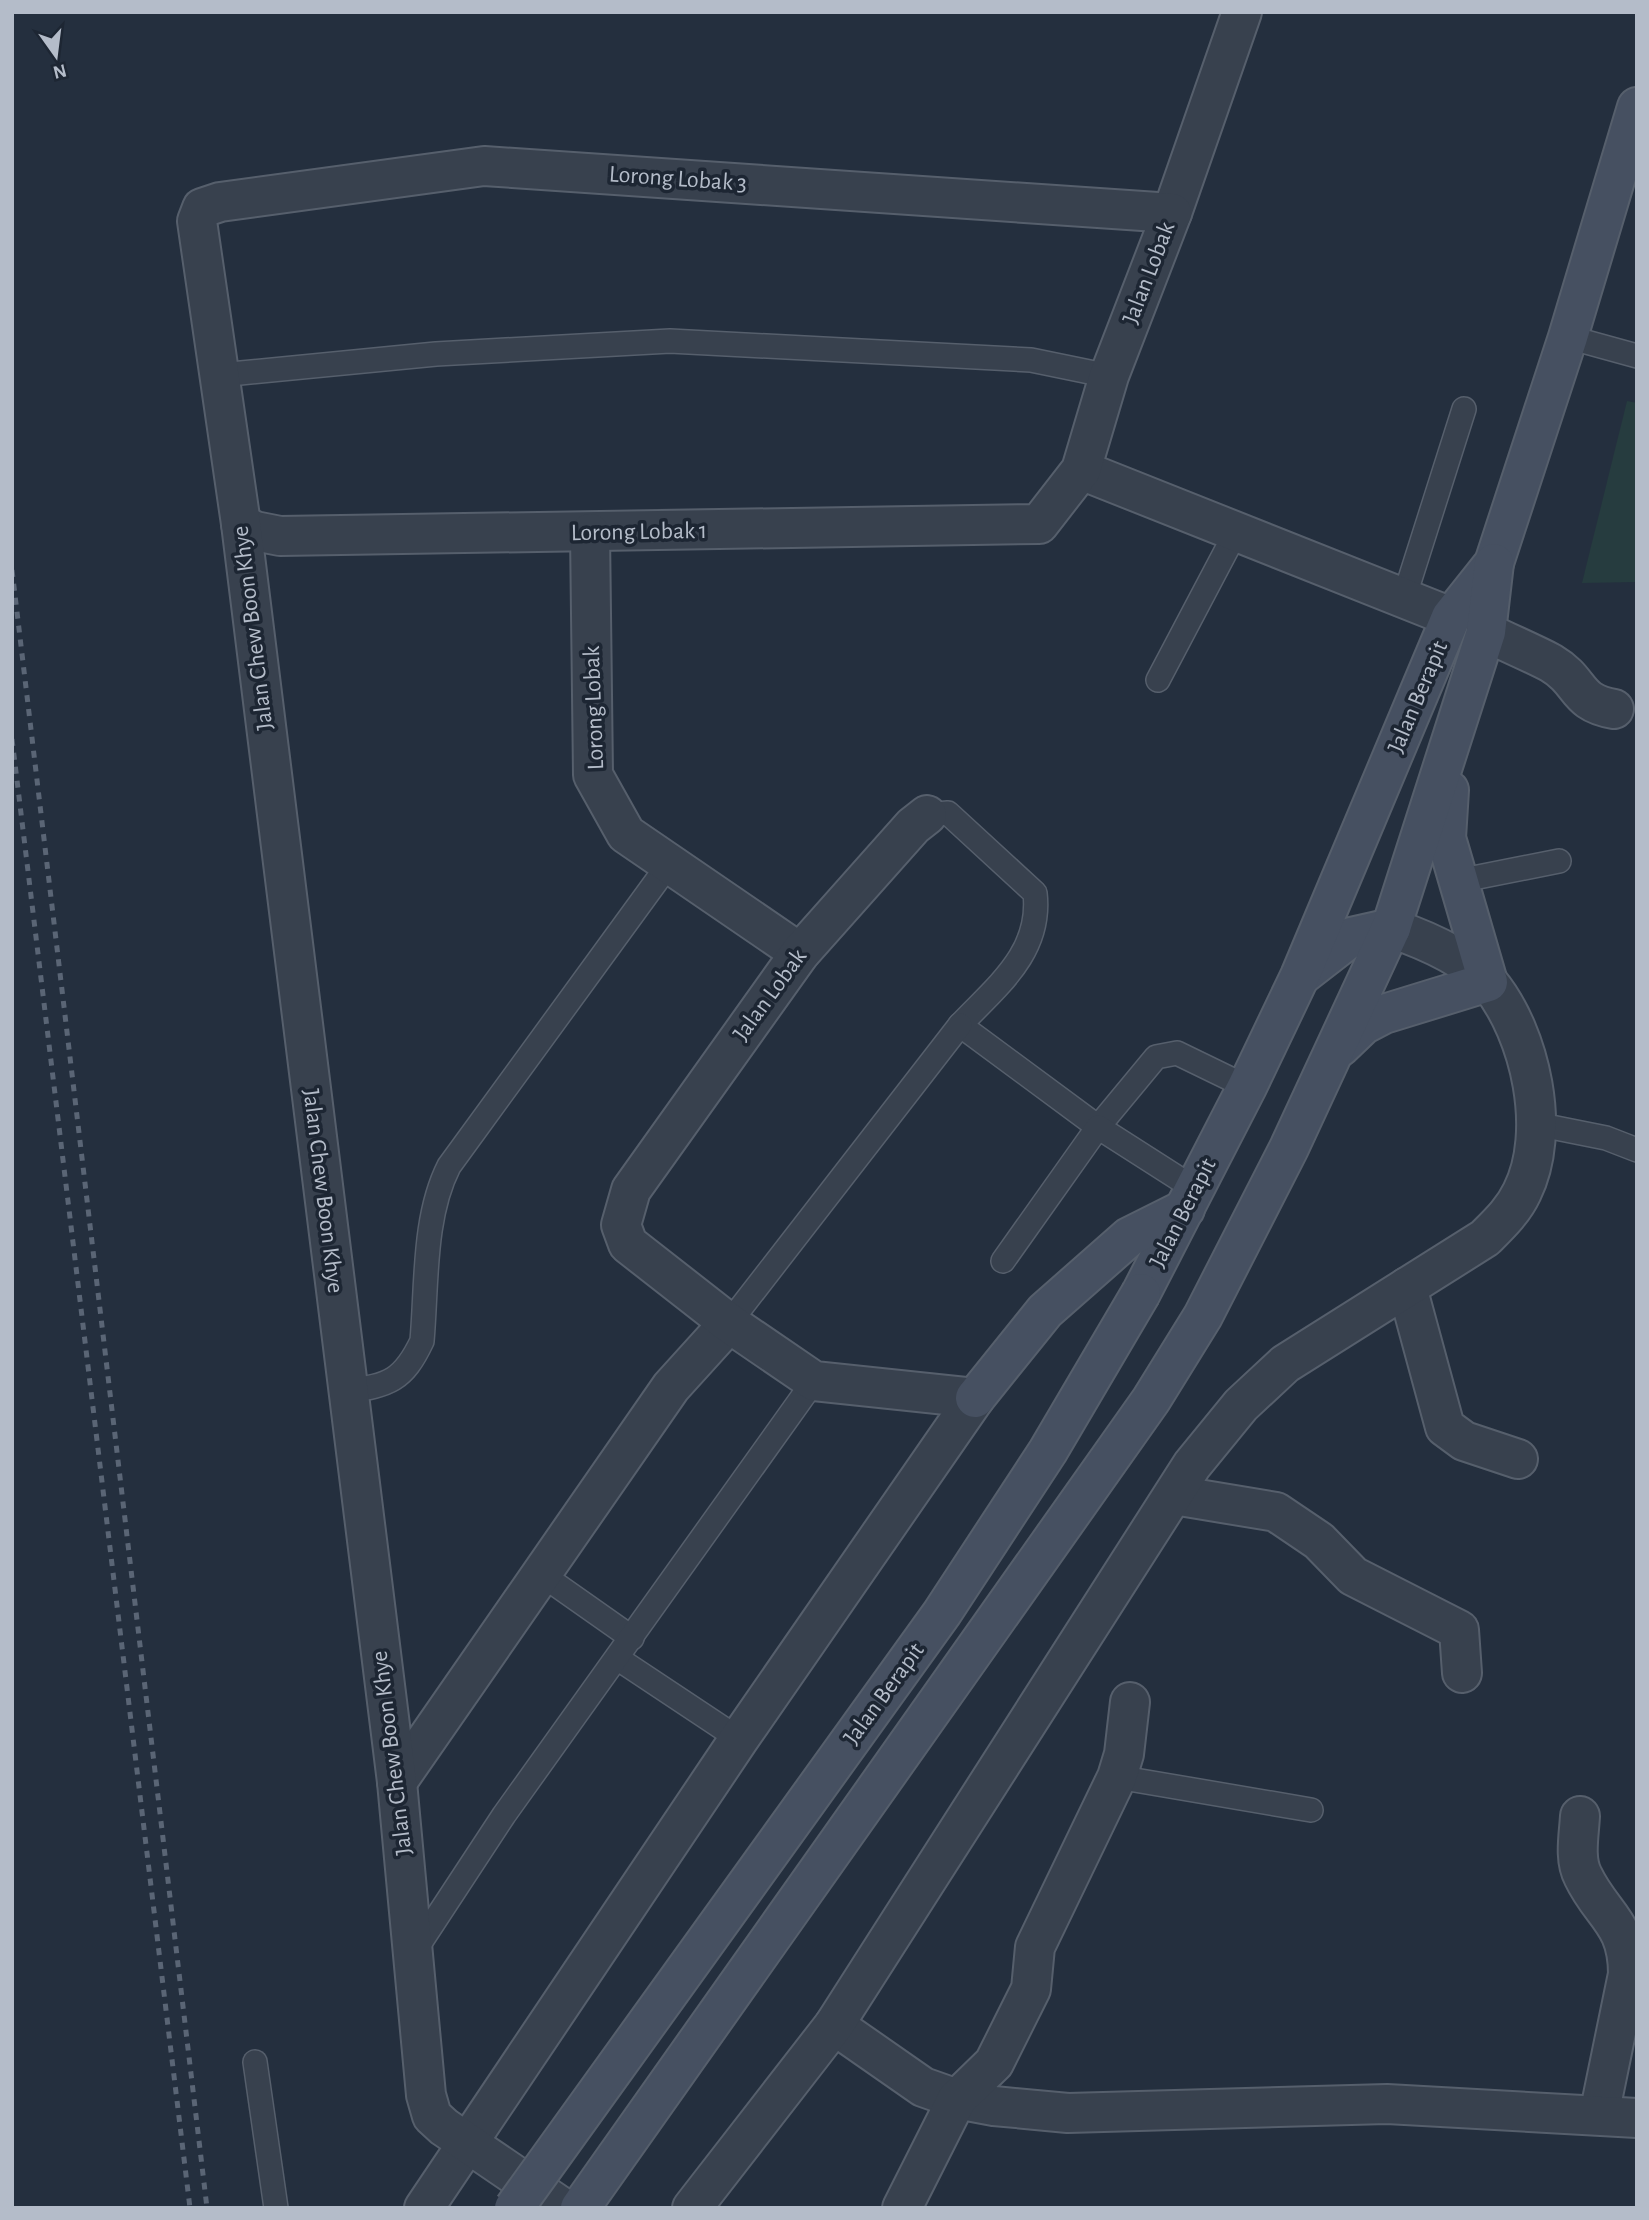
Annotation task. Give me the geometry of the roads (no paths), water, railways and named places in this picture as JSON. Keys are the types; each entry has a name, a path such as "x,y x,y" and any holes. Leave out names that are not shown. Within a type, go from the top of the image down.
{"main road":[{"name":"Jalan Berapit","path":"514,2208 942,1613 1048,1451 1141,1293 1247,1087 1300,976 1451,617 1494,563 1568,337 1637,107"},
{"path":"580,2208 1143,1411 1203,1316 1334,1053 1391,928 1486,632 1494,563"},
{"path":"1334,1053 1363,1025 1384,1014 1488,982 1446,838 1452,742"},
{"path":"1300,976 1351,937 1391,928"},
{"path":"975,1398 1045,1311 1129,1237 1190,1199"}],"street":[{"name":"Jalan Lobak","path":"1039,524 1081,470 1109,376 1172,213 1242,12"},
{"name":"Lorong Lobak 3","path":"197,221 202,208 220,202 484,166 1172,213"},
{"name":"Jalan Chew Boon Khye","path":"197,221 241,524 397,1782 426,2095 432,2116 443,2127 469,2141 563,2208"},
{"path":"1081,470 1451,617"},
{"name":"Lorong Lobak 1","path":"241,524 255,531 281,536 1039,524"},
{"name":"Lorong Lobak","path":"590,533 593,775 626,834 800,953"},
{"path":"1486,632 1551,664 1578,686 1586,701 1614,709"},
{"name":"Jalan Lobak","path":"814,1381 729,1323 628,1244 621,1225 631,1190 800,953 913,825 927,815"},
{"path":"692,2208 834,2025 1192,1465 1241,1405 1284,1364 1485,1238 1507,1217 1522,1192 1533,1160 1536,1124 1530,1072 1518,1038 1488,982 1436,944 1391,928"},
{"path":"1407,1287 1445,1427 1464,1441 1518,1459"},
{"path":"397,1782 671,1387 729,1323"},
{"path":"424,2208 739,1739 975,1398 814,1381"},
{"path":"1174,1495 1276,1512 1320,1541 1353,1576 1459,1630 1462,1673"},
{"path":"902,2208 957,2099 994,2063 1031,1989 1035,1947 1117,1777 1124,1754 1130,1702"},
{"path":"1580,1816 1578,1856 1582,1875 1618,1925 1628,1951 1628,1974 1599,2115"},
{"path":"834,2025 906,2078 957,2099 994,2106 1068,2113 1387,2104 1637,2118"}],"lane":[{"path":"1568,337 1637,356"},
{"path":"220,375 436,354 670,341 1031,360 1109,376"},
{"path":"1404,598 1464,409"},
{"path":"1158,680 1236,532"},
{"path":"729,1323 960,1025 1010,972 1029,942 1038,918 1035,893 948,813 927,815"},
{"path":"1458,881 1559,861"},
{"path":"348,1391 383,1385 401,1375 415,1356 422,1341 434,1207 439,1185 472,1133 669,864"},
{"path":"960,1025 1190,1199"},
{"path":"1003,1261 1098,1127 1156,1057 1177,1053 1247,1087"},
{"path":"1536,1124 1606,1138 1637,1150"},
{"path":"414,1952 505,1815 814,1381"},
{"path":"541,1574 632,1638"},
{"path":"617,1658 739,1739"},
{"path":"1117,1777 1311,1810"},
{"path":"255,2062 276,2208"}],"railway":[{"path":"12,570 207,2208"},
{"path":"12,739 190,2208"}]}
